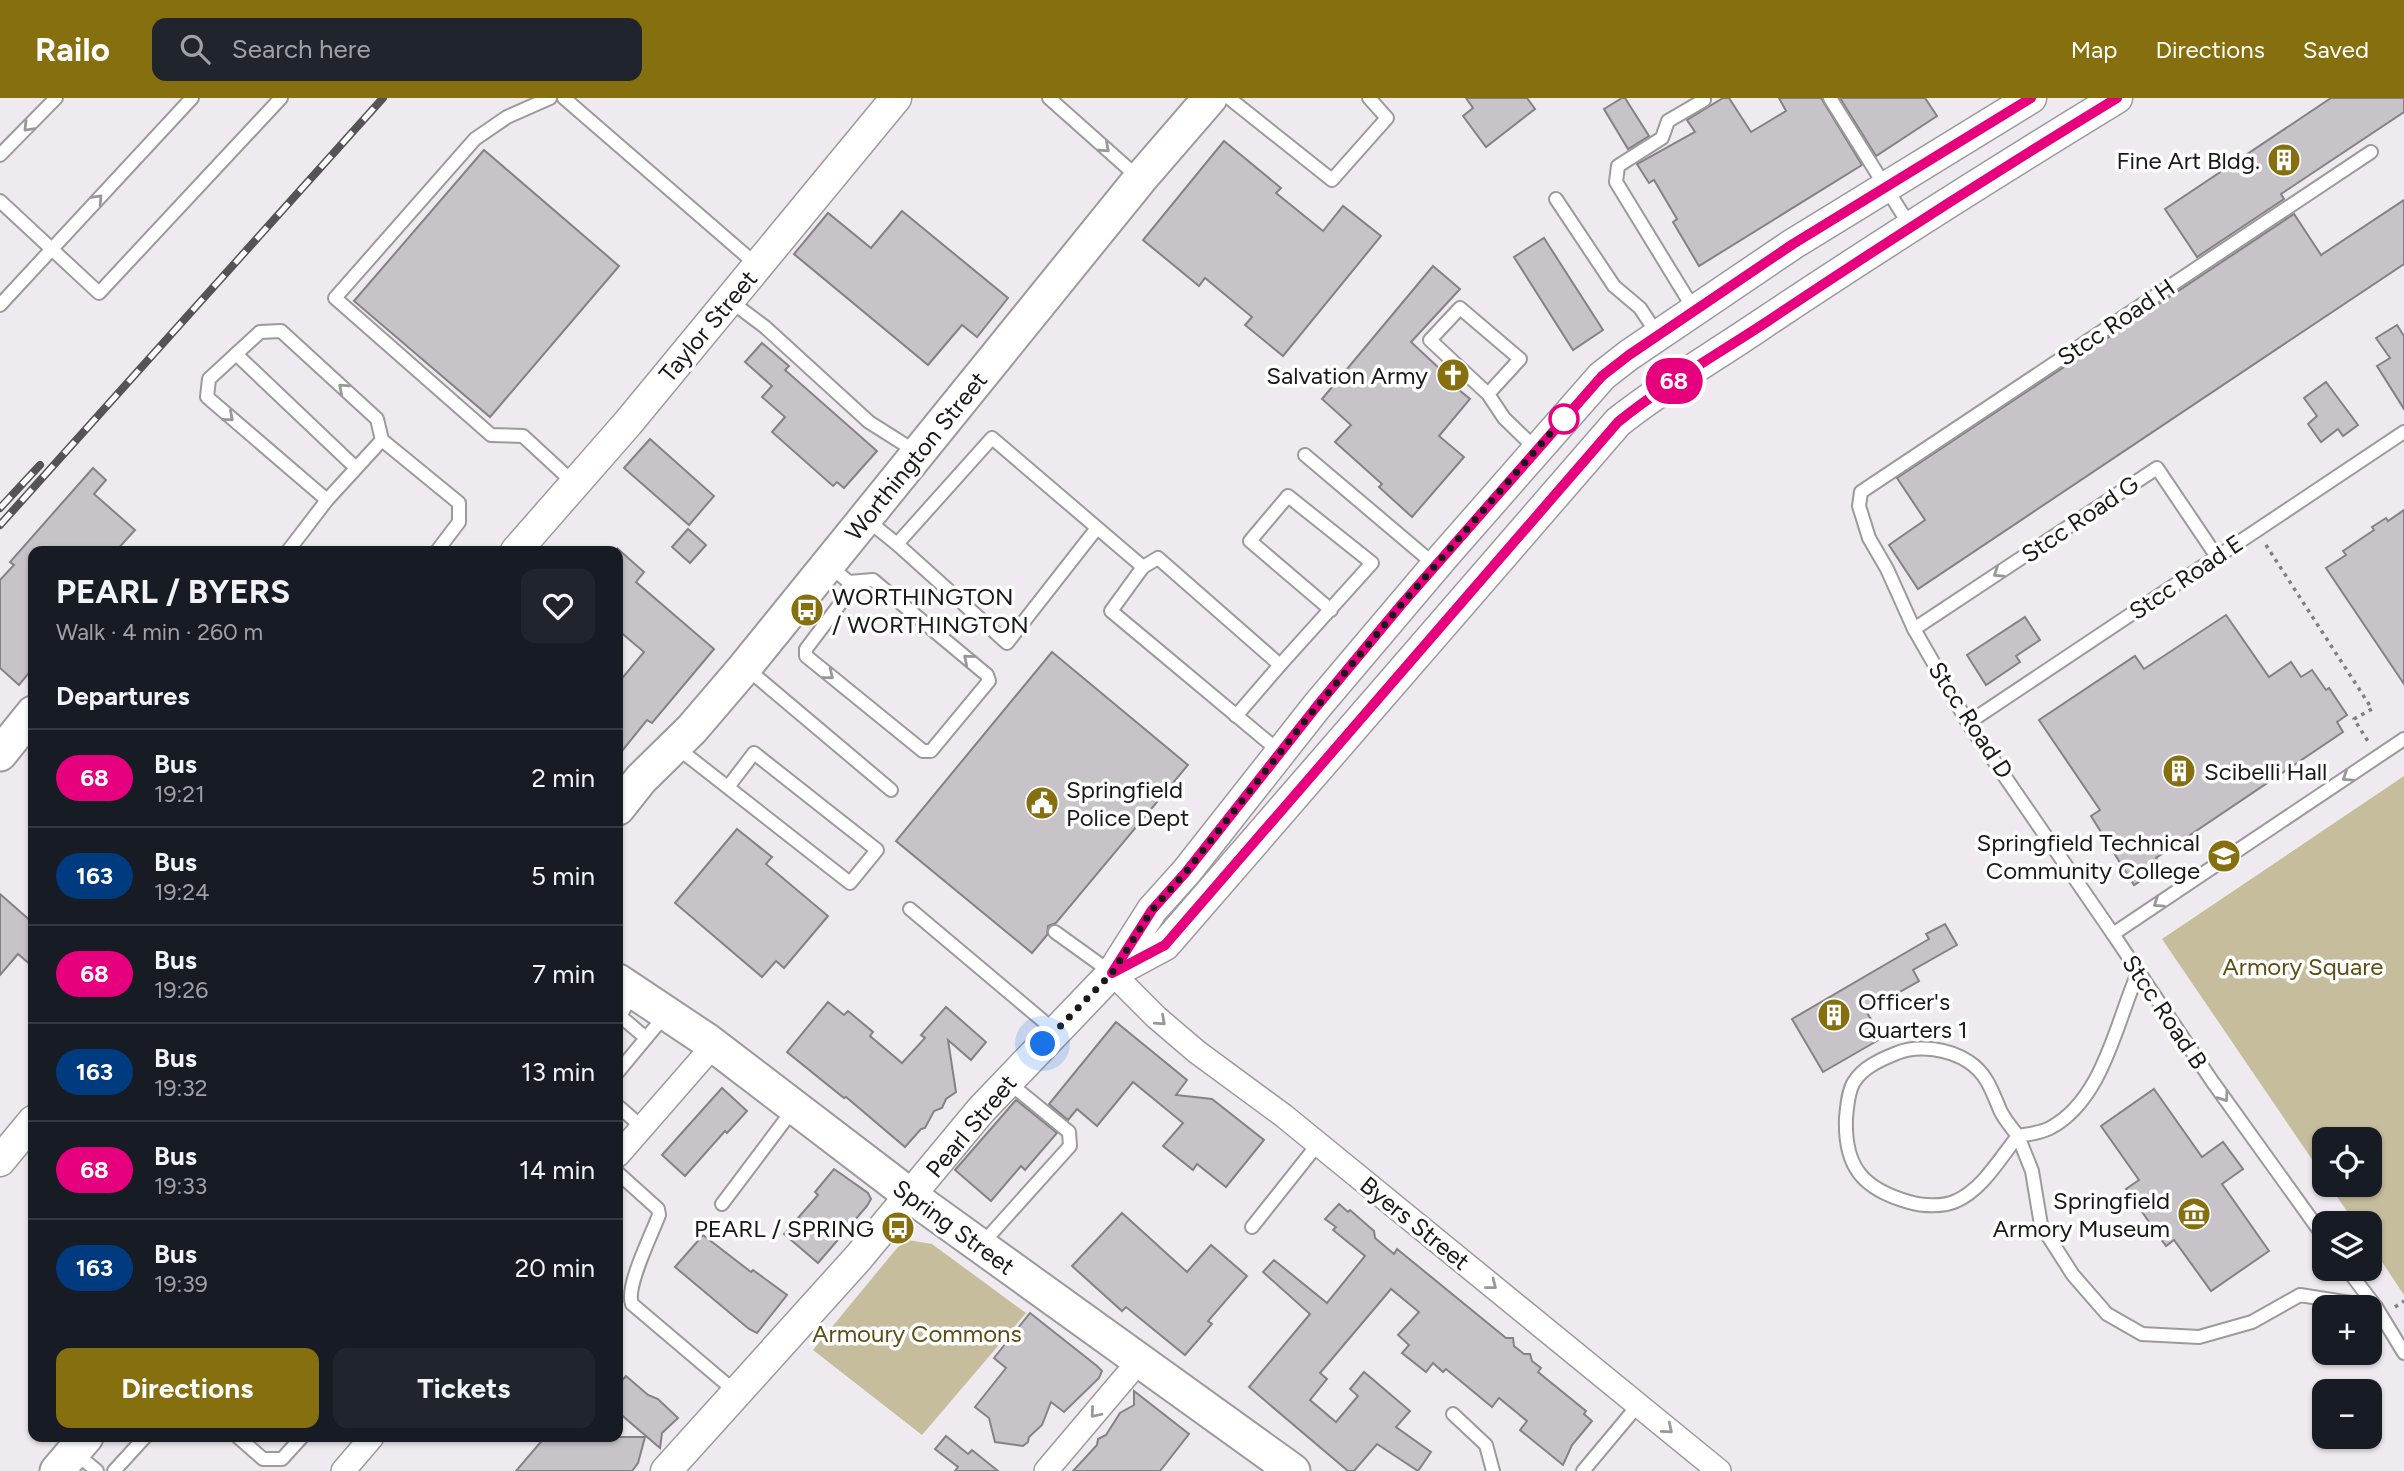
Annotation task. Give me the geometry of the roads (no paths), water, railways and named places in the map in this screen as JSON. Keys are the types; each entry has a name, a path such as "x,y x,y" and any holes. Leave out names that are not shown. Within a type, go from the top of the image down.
{"main road":[{"name":"Worthington Street","path":"623,802 745,667 838,573 865,519 1140,179 1210,98"},
{"path":"0,754 28,719"},
{"name":"Spring Street","path":"626,986 713,1046 911,1196 1293,1471"}],"street":[{"name":"Taylor Street","path":"520,546 628,423 896,98"},
{"name":"Pearl Street","path":"666,1471 911,1196 1007,1081 1112,973 1152,910 1186,872 1280,752 1435,565 1602,376 1793,244 2031,98"},
{"name":"Pearl Street","path":"1112,973 1165,945 1618,422 1652,395 1725,350 1910,227 2117,98"},
{"path":"1537,450 1569,477"},
{"path":"1280,752 1310,777"},
{"name":"Byers Street","path":"1112,973 1182,1039 1318,1144 1719,1471"},
{"path":"623,1149 713,1046"},
{"path":"0,1161 28,1128"},
{"path":"1046,1471 1139,1361"},
{"path":"343,1471 368,1442"}],"lane":[{"path":"0,155 56,98"},
{"path":"0,305 192,98"},
{"path":"0,201 99,293 281,98"},
{"path":"550,98 508,117 475,139 335,298 491,436 523,436 575,484"},
{"path":"564,98 758,266"},
{"path":"1049,98 1140,179"},
{"path":"1229,98 1332,180 1387,118 1369,98"},
{"path":"1830,98 1910,227"},
{"path":"1695,311 1616,182 1618,166 1662,138 1668,121 1704,100"},
{"name":"Stcc Road H","path":"1861,492 2371,152"},
{"path":"1556,199 1614,286 1640,308 1658,336"},
{"path":"729,300 765,327 869,422 918,454"},
{"path":"1488,394 1520,359 1460,308 1430,340 1488,394 1504,418 1537,450"},
{"path":"327,500 207,397 209,379 260,332 281,331 377,419 382,440 459,503 459,522 441,546"},
{"path":"236,354 356,468"},
{"name":"Stcc Road E","path":"1968,723 2404,432"},
{"path":"897,544 992,438 1143,567"},
{"path":"292,546 327,500 382,440"},
{"path":"1305,455 1435,565"},
{"name":"Stcc Road G","path":"1914,629 2157,468 2217,557"},
{"name":"Stcc Road D","path":"1861,492 1859,506 1869,538 1887,569 1914,629 1968,723 2113,934"},
{"path":"1236,716 1280,665 1331,610 1372,563 1288,496 1250,541 1331,610"},
{"path":"865,519 897,544 1007,643 1097,528"},
{"path":"1280,665 1158,558 1143,567 1111,611 1280,752"},
{"path":"838,573 873,580 987,675 989,681 931,751 923,751 806,656 806,649 846,596 838,573"},
{"path":"745,667 891,790"},
{"name":"Stcc Road B","path":"2312,1220 2113,934 2404,739"},
{"path":"675,746 850,883 877,850 754,753 728,787"},
{"path":"910,909 1056,1031"},
{"path":"1055,932 1112,973"},
{"path":"2138,973 2101,1071 2077,1106 2049,1129 2018,1136 1982,1183 1955,1202 1921,1205 1895,1198 1872,1187 1852,1164 1846,1137 1847,1108 1853,1082 1877,1062 1906,1049 1941,1049 1969,1062 1990,1083 2001,1112 2018,1136 2032,1171 2041,1225 2073,1275 2107,1314 2143,1334 2199,1337 2252,1322 2300,1295 2312,1297"},
{"path":"623,1066 667,1013"},
{"path":"623,1019 646,1038"},
{"path":"980,1246 1070,1146 1069,1132 1007,1081"},
{"path":"722,1204 795,1107"},
{"path":"623,1110 642,1127"},
{"path":"1252,1227 1318,1144"},
{"path":"623,1178 658,1209 659,1215 634,1281 629,1298 632,1304 737,1393"},
{"path":"2356,1281 2367,1295"},
{"path":"2382,1317 2404,1353"},
{"path":"1583,1471 1639,1404"},
{"path":"1453,1414 1486,1445 1493,1471"},
{"path":"114,1471 140,1442"},
{"path":"244,1442 263,1459 282,1459 297,1442"}],"railway":[{"path":"0,525 383,98"},
{"path":"0,508 40,465"}],"place":[{"name":"Fine Art Bldg.","path":"2284,160"},
{"name":"Salvation Army","path":"1453,375"},
{"name":"WORTHINGTON / WORTHINGTON","path":"807,610"},
{"name":"Scibelli Hall","path":"2179,771"},
{"name":"Springfield Police Dept","path":"1042,803"},
{"name":"Springfield Technical Community College","path":"2224,856"},
{"name":"Officer's Quarters 1","path":"1834,1015"},
{"name":"Springfield Armory Museum","path":"2194,1214"},
{"name":"PEARL / SPRING","path":"898,1228"}],"park label":[{"name":"Armory Square","path":"2303,966"},
{"name":"Armoury Commons","path":"917,1333"}]}
